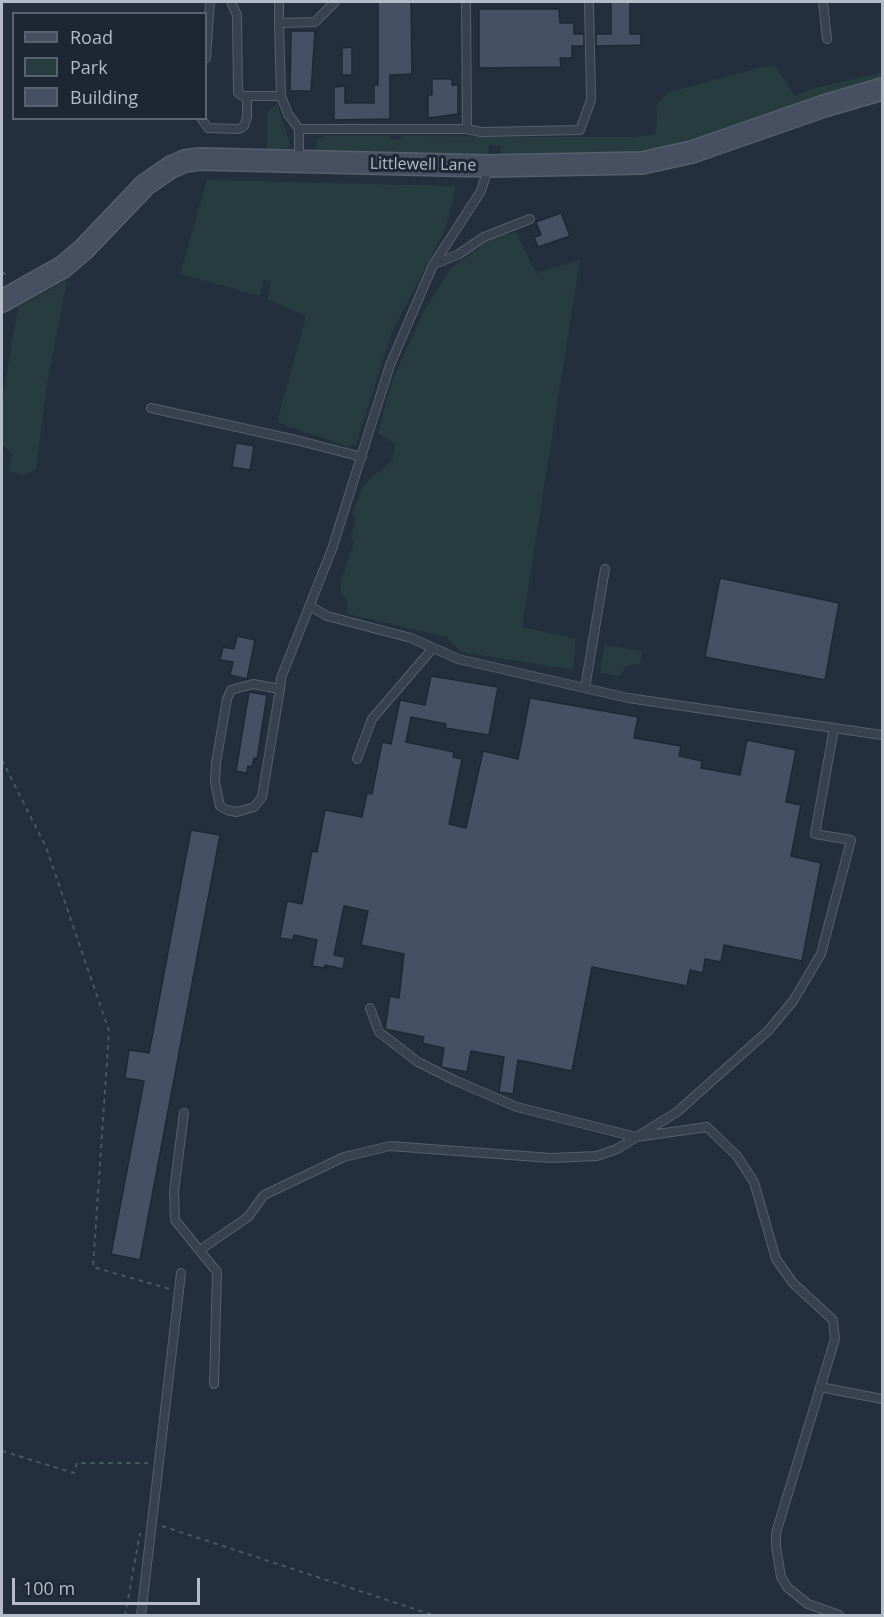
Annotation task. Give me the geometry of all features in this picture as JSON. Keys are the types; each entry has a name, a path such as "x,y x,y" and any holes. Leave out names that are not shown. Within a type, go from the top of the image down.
{"street":[{"name":"Littlewell Lane","path":"2,301 63,267 84,249 146,185 171,167 200,159 489,166 616,165 662,160 882,89"}],"lane":[{"path":"207,44 210,2"},
{"path":"231,2 237,15 236,88 238,93 247,96 281,96"},
{"path":"279,2 281,96 288,114 299,129 299,162"},
{"path":"279,23 315,22 335,2"},
{"path":"466,2 467,129"},
{"path":"299,129 467,129 481,132 580,130 591,100 589,2"},
{"path":"823,2 827,39"},
{"path":"202,120 208,128 239,129 244,126 247,117 247,96"},
{"path":"280,689 253,684 231,690 227,699 215,782 220,806 227,810 237,812 254,807 262,797 280,689 332,549 390,365 433,265 481,190 489,166"},
{"path":"433,265 459,254 483,237 530,219"},
{"path":"151,408 362,457"},
{"path":"585,688 605,570"},
{"path":"309,606 327,616 411,638 458,659 628,698 882,735"},
{"path":"357,759 372,719 433,648"},
{"path":"200,1250 248,1217 264,1195 344,1157 390,1146 551,1158 597,1156 636,1137 677,1112 768,1031 793,1001 820,954 851,840 815,834 834,728"},
{"path":"370,1008 379,1032 418,1062 517,1107 636,1137 707,1126 737,1156 754,1182 762,1203 770,1246 776,1259 793,1283 833,1320 835,1339 776,1533 776,1546 781,1577 788,1588 808,1604 839,1615"},
{"path":"184,1113 174,1191 175,1220 217,1272 214,1384"},
{"path":"141,1616 181,1272"},
{"path":"820,1387 882,1399"}],"path":[{"path":"2,760 46,847 109,1031 93,1267 173,1289"},
{"path":"2,1451 73,1472 77,1463 148,1463"},
{"path":"125,1616 141,1521 436,1616"}],"green space":[{"path":"775,66 795,96 812,89 882,72 882,79 815,97 699,140 653,152 500,158 501,146 489,145 488,157 322,152 316,147 317,139 325,136 389,136 390,139 400,140 401,136 633,137 656,134 657,104 667,93 762,67"},
{"path":"277,104 290,144 286,151 267,152 267,112"},
{"path":"207,180 456,186 446,228 392,332 356,444 348,447 277,422 306,316 268,300 271,282 264,280 260,296 180,274"},
{"path":"516,232 536,273 580,260 522,627 576,639 573,670 461,652 446,637 347,614 348,601 341,593 341,582 354,542 351,536 356,518 352,516 363,485 392,461 395,444 378,433 392,381 425,309 451,268 491,239"},
{"path":"67,280 47,385 36,468 25,476 8,470 12,454 2,444 2,400 18,307"},
{"path":"604,645 642,651 640,665 633,664 625,667 620,676 600,673"}],"building":[{"path":"378,2 411,2 412,74 390,75 390,119 334,120 334,87 345,86 345,103 374,103 374,85 378,85"},
{"path":"611,2 630,2 630,34 641,34 641,45 596,46 596,34 611,34"},
{"path":"479,9 559,9 560,23 574,23 574,34 584,34 584,46 572,46 572,58 560,58 561,67 479,68"},
{"path":"291,31 315,31 311,91 290,91"},
{"path":"352,47 352,75 342,75 342,48"},
{"path":"432,79 452,79 452,85 458,85 458,114 428,118 428,95 432,95"},
{"path":"561,213 570,236 538,247 534,237 541,235 536,222"},
{"path":"236,443 254,446 250,470 232,467"},
{"path":"720,578 839,603 825,680 705,657"},
{"path":"237,636 255,640 247,679 230,675 233,662 220,660 223,647 234,649"},
{"path":"431,676 498,687 489,735 445,728 446,724 411,717 406,742 454,752 453,757 462,759 449,824 466,828 483,751 518,759 530,698 638,717 634,738 681,746 679,756 702,761 701,768 740,775 747,740 796,750 786,802 801,805 791,856 821,863 802,961 724,945 721,962 705,959 703,973 690,970 687,986 592,967 572,1071 518,1060 513,1094 499,1092 504,1057 471,1051 467,1072 441,1067 444,1048 422,1043 424,1037 385,1029 390,996 399,998 404,954 361,945 368,911 344,906 334,955 345,957 343,969 325,965 324,968 312,966 317,940 294,935 293,940 280,938 287,901 302,904 312,851 317,852 325,810 362,817 367,793 372,794 382,742 391,744 400,700 425,705"},
{"path":"249,692 267,695 257,759 254,758 252,767 248,766 247,773 236,771"},
{"path":"191,830 220,835 140,1260 111,1254 144,1081 125,1078 129,1050 149,1053"}]}
